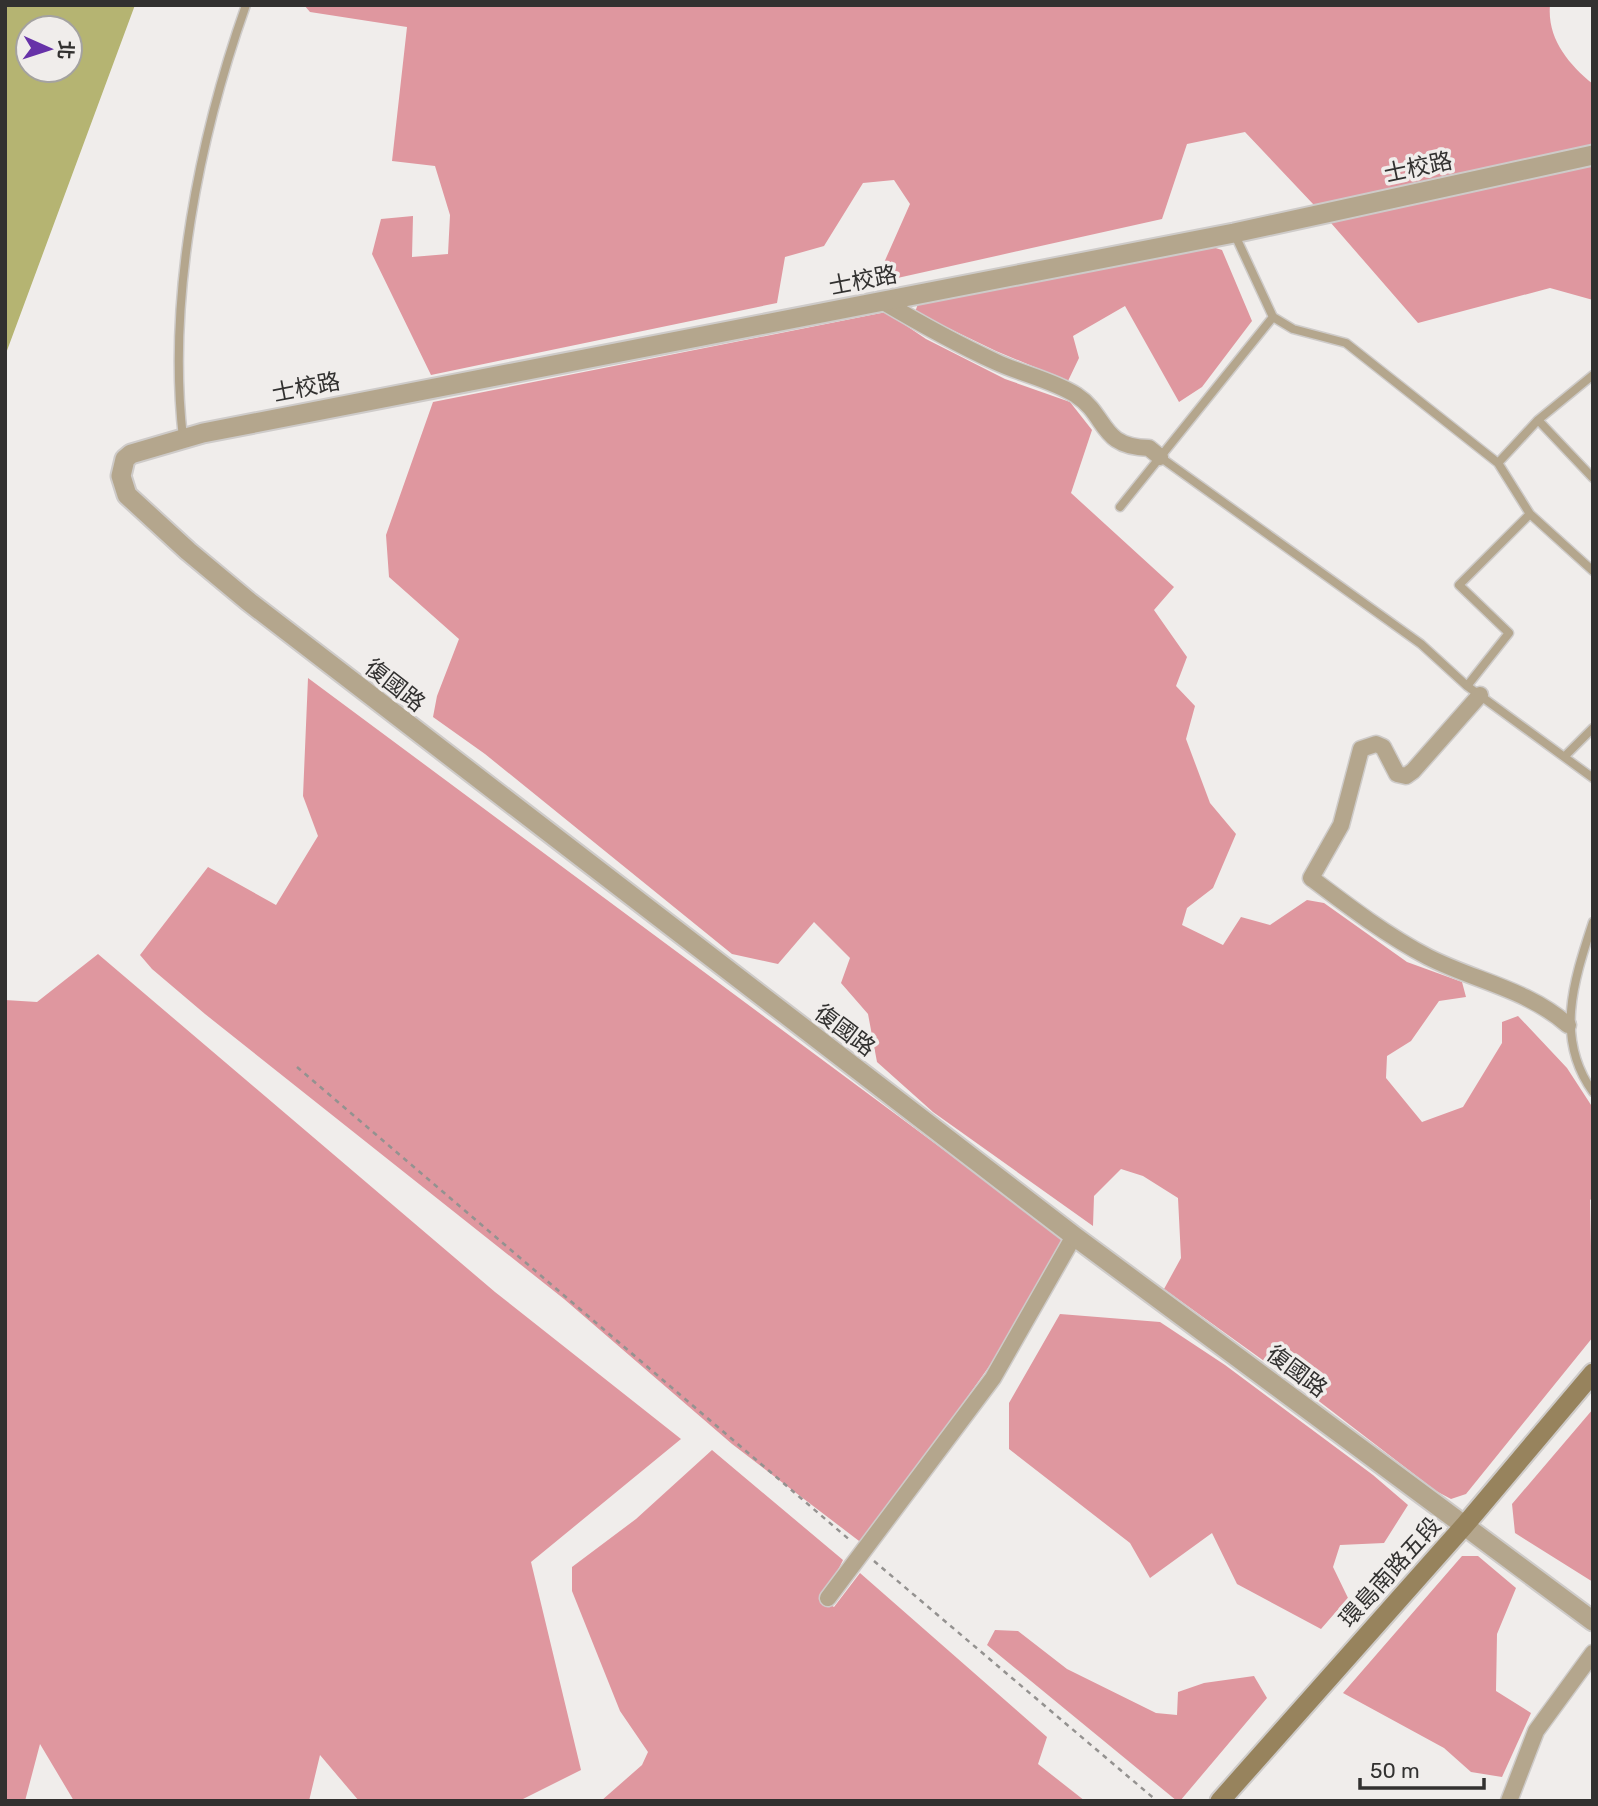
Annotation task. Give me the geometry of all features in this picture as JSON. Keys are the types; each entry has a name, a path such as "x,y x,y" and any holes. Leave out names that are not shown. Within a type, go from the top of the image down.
{"main road":[{"name":"環島南路五段","path":"1220,1801 1464,1526 1593,1373"}],"street":[{"name":"士校路","path":"142,449 183,438 1234,233 1593,155"},
{"path":"882,301 997,363 1070,392 1082,399 1114,440 1131,448 1149,448 1160,457"},
{"name":"復國路","path":"142,449 125,459 121,476 123,486 135,505 188,551 383,707 583,856 1074,1236 1593,1621"},
{"path":"1474,690 1413,771 1406,776 1397,774 1383,747 1376,744 1361,749 1341,825 1311,878 1351,908 1429,957 1521,994 1568,1025"},
{"path":"828,1598 993,1378 1074,1236"},
{"path":"1509,1801 1536,1731 1593,1653"}],"lane":[{"path":"183,438 179,358 189,242 211,115 246,5"},
{"path":"1234,233 1273,317 1293,329 1346,343 1498,463 1530,514 1593,571"},
{"path":"1120,507 1273,317"},
{"path":"1498,463 1538,420 1593,375"},
{"path":"1538,420 1593,478"},
{"path":"1160,457 1421,644 1474,690 1593,778"},
{"path":"1474,690 1509,633 1459,585 1530,514"},
{"path":"1565,756 1593,728"},
{"path":"1593,922 1573,988 1568,1025 1576,1061 1593,1092"}],"path":[{"path":"298,1067 1157,1801"}],"shaded area":[{"path":"5,5 135,5 5,356"},
{"path":"304,5 1550,5 1552,28 1561,49 1575,68 1593,84 1593,300 1550,288 1418,323 1331,223 1245,132 1187,144 1162,219 875,283 910,204 894,180 863,183 824,246 785,257 777,303 431,375 372,254 381,219 413,216 412,257 448,254 450,215 435,166 392,161 407,27 310,12"},
{"path":"1206,245 1222,250 1252,321 1202,387 1179,402 1125,306 1073,336 1079,358 1068,381 996,351 915,312 918,304"},
{"path":"886,312 926,339 1005,379 1070,402 1092,430 1071,493 1174,587 1154,610 1187,657 1176,686 1195,706 1186,739 1210,803 1236,834 1213,888 1187,908 1182,925 1223,945 1241,917 1270,925 1307,900 1324,903 1407,962 1462,982 1466,997 1439,1001 1411,1041 1387,1056 1386,1078 1422,1122 1463,1107 1502,1043 1502,1022 1518,1016 1567,1068 1593,1108 1593,1198 1590,1200 1593,1337 1466,1494 1451,1499 1436,1491 1307,1392 1164,1289 1181,1258 1178,1198 1143,1176 1121,1169 1094,1196 1093,1226 933,1112 877,1062 868,1014 841,983 850,958 814,922 778,964 732,954 485,754 433,717 437,696 459,639 389,577 386,535 433,402"},
{"path":"308,678 1065,1240 1015,1330 863,1544 732,1444 564,1299 205,1014 152,969 140,955 208,867 276,905 318,836 303,796"},
{"path":"98,954 495,1292 681,1439 531,1562 581,1770 519,1801 359,1801 320,1755 309,1801 74,1801 40,1744 25,1801 5,1801 5,1000 37,1002"},
{"path":"1060,1314 1160,1322 1225,1365 1373,1475 1408,1505 1384,1543 1340,1545 1333,1567 1348,1598 1321,1629 1237,1584 1212,1533 1150,1578 1130,1543 1009,1449 1009,1403"},
{"path":"1593,1409 1593,1582 1515,1533 1512,1504"},
{"path":"712,1450 843,1560 823,1600 834,1607 860,1573 1047,1737 1038,1764 1085,1801 601,1801 642,1765 648,1752 620,1711 572,1591 572,1567 636,1519"},
{"path":"1462,1556 1478,1556 1516,1588 1497,1634 1496,1691 1531,1713 1502,1777 1471,1772 1444,1748 1343,1693"},
{"path":"995,1630 1018,1631 1067,1669 1156,1713 1177,1715 1178,1692 1204,1683 1254,1676 1267,1698 1180,1801 1177,1801 987,1645"}]}
